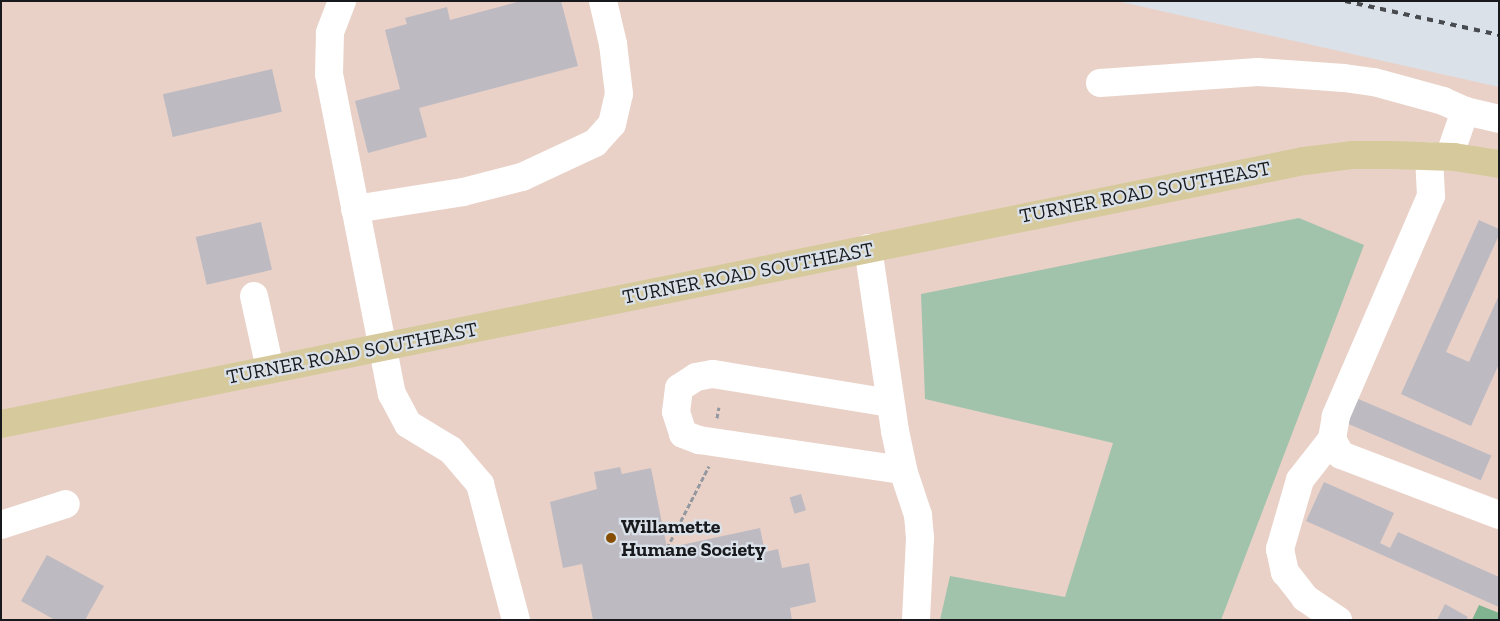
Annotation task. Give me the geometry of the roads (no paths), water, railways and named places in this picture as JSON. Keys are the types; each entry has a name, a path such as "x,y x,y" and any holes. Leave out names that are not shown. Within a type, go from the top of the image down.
{"main road":[{"name":"TURNER ROAD SOUTHEAST","path":"1,424 1304,161 1352,155 1439,156 1499,164"}],"lane":[{"path":"342,1 330,33 328,74 392,394 408,424 451,450 480,484 516,620"},
{"path":"355,209 462,192 522,177 595,143 612,124 619,94 613,44 603,1"},
{"path":"1100,83 1258,72 1344,78 1374,82 1416,93 1443,101 1465,111 1499,119"},
{"path":"1338,620 1305,598 1285,572 1280,549 1300,480 1332,439 1336,416 1431,196 1439,156 1465,111"},
{"path":"868,248 890,403 903,470 918,515 920,538 916,620"},
{"path":"254,296 270,369"},
{"path":"890,403 712,374 696,377 679,388 676,412 683,434 699,440 903,470"},
{"path":"1332,439 1341,455 1499,515"},
{"path":"1,525 66,504"}],"railway":[{"path":"1345,1 1499,35"}],"place":[{"name":"Willamette Humane Society","path":"611,538"}]}
